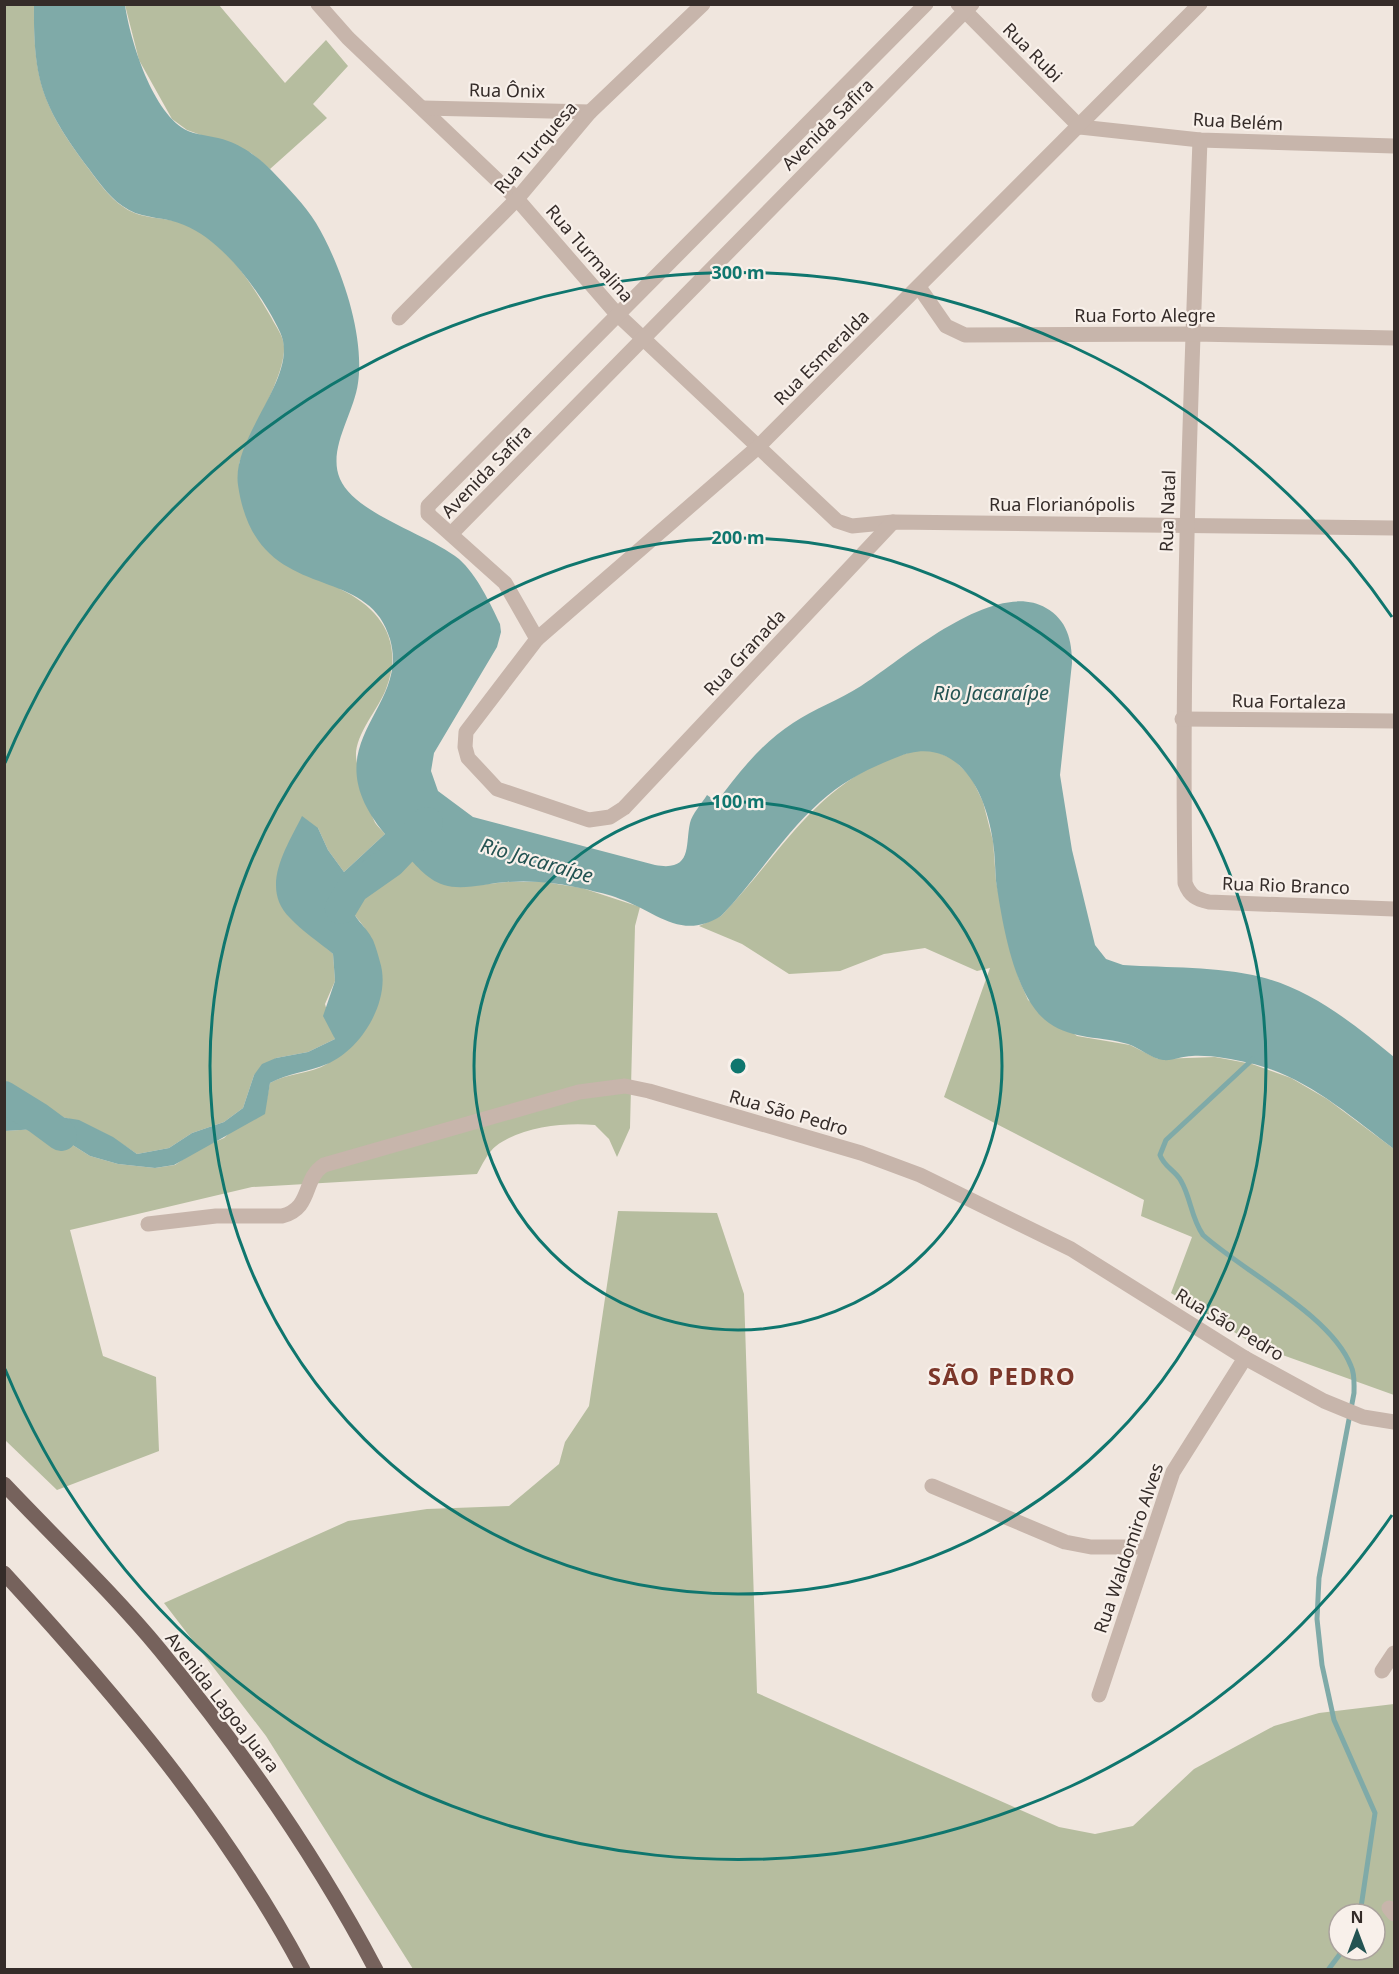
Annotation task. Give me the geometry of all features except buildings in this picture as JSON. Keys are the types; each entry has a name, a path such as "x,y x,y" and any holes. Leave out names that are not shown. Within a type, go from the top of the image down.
{"main road":[{"name":"Avenida Lagoa Juara","path":"4,1484 159,1649 240,1753 303,1844 376,1970"},
{"path":"4,1573 122,1704 188,1787 275,1917 303,1970"}],"street":[{"name":"Rua Turmalina","path":"318,4 348,38 517,199 616,313 837,521"},
{"name":"Rua Turquesa","path":"399,318 517,199 590,112 703,4"},
{"name":"Avenida Safira","path":"926,4 616,313 428,506 428,514 451,534 965,7"},
{"name":"Rua Esmeralda","path":"466,732 537,639 758,447 1080,127 1200,4"},
{"name":"Rua Rubi","path":"965,7 1080,127"},
{"name":"Rua Ônix","path":"423,108 590,112"},
{"name":"Rua Belém","path":"1080,127 1200,140 1395,146"},
{"name":"Rua Natal","path":"1185,883 1182,719 1186,525 1200,140"},
{"name":"Rua Forto Alegre","path":"919,287 946,326 965,335 1193,334 1395,338"},
{"name":"Rua Florianópolis","path":"837,521 852,526 893,522 1395,528"},
{"name":"Rua Granada","path":"466,732 465,747 468,758 497,789 589,820 610,817 624,808 893,522"},
{"path":"451,534 505,583 537,639"},
{"name":"Rua Fortaleza","path":"1182,719 1395,721"},
{"name":"Rua Rio Branco","path":"1185,883 1189,893 1198,900 1209,902 1395,909"},
{"name":"Rua São Pedro","path":"148,1224 216,1216 282,1216 300,1208 315,1174 324,1165 579,1092 625,1086 861,1153 920,1175 1071,1249 1245,1358 1345,1411 1395,1422"},
{"name":"Rua Waldomiro Alves","path":"1099,1695 1165,1491 1183,1453 1245,1358"},
{"path":"933,1486 1065,1542 1091,1547 1147,1547"},
{"path":"1382,1671 1395,1653"}],"green space":[{"path":"34,4 36,52 43,90 59,125 94,176 113,199 131,212 182,223 210,239 223,250 244,275 279,331 284,346 279,373 239,464 340,589 355,597 378,617 386,629 392,657 386,689 359,740 356,757 370,811 376,824 385,834 344,872 328,850 318,828 313,936 333,954 335,981 325,1004 335,1039 308,1052 276,1058 254,1075 243,1108 224,1122 192,1133 169,1148 137,1154 89,1126 60,1116 5,1108 4,5"},
{"path":"125,5 219,5 285,83 326,40 348,66 313,104 327,118 270,169 251,153 187,130 172,119 139,60"},
{"path":"920,750 937,752 953,759 971,777 983,802 993,841 996,881 1006,929 1019,979 1028,1000 1077,1036 1130,1045 1158,1059 1215,1057 1252,1064 1291,1078 1327,1099 1394,1149 1394,1395 1255,1345 1171,1293 1192,1237 1141,1216 1144,1200 944,1097 990,968 977,971 925,948 884,954 840,971 789,974 742,944 699,926 721,916 786,840 831,794 886,760"},
{"path":"402,851 458,887 507,882 544,882 582,888 640,907 635,926 630,1128 617,1157 609,1139 595,1125 557,1125 518,1134 496,1146 485,1159 477,1174 252,1187 70,1230 103,1356 156,1377 159,1451 57,1490 5,1440 4,1131 37,1129 63,1139 90,1156 118,1164 155,1168 175,1165 198,1149 224,1138 267,1098 270,1083 327,1064 372,1015 381,992 381,979 367,933 350,902 372,873"},
{"path":"618,1211 717,1213 744,1294 757,1693 1059,1827 1095,1834 1133,1826 1194,1769 1274,1726 1319,1713 1394,1704 1394,1969 413,1969 266,1736 164,1603 348,1521 427,1509 509,1506 559,1464 565,1442 589,1406"}],"water":[{"name":"Rio Jacaraípe","path":"34,5 125,5 132,37 145,75 164,109 175,122 188,131 240,146 257,158 301,203 325,240 349,301 358,344 356,395 337,456 340,479 348,491 361,503 459,559 477,581 500,624 501,632 497,647 434,753 431,771 438,791 473,817 655,865 676,864 685,855 691,820 707,795 717,802 751,759 793,723 861,686 925,641 976,612 1001,604 1025,602 1046,608 1059,618 1067,631 1071,646 1072,663 1060,775 1072,850 1095,945 1106,959 1123,965 1210,969 1261,977 1298,990 1332,1010 1394,1057 1394,1149 1326,1098 1270,1069 1235,1060 1206,1056 1163,1060 1128,1044 1077,1035 1049,1023 1037,1012 1027,996 1012,958 996,881 994,847 983,803 975,785 964,770 951,759 935,752 916,752 895,758 846,782 807,815 721,916 694,926 669,922 611,896 566,885 527,881 451,887 426,875 402,851 372,873 350,902 354,914 373,940 383,977 382,992 371,1022 362,1036 340,1057 320,1067 270,1083 265,1114 174,1165 155,1168 118,1164 90,1156 63,1139 37,1129 5,1131 5,1108 79,1120 113,1137 137,1154 169,1148 192,1133 224,1122 243,1108 254,1075 262,1064 276,1058 308,1052 335,1039 323,1016 335,981 333,954 290,918 281,906 276,880 283,854 302,816 318,828 328,850 344,872 385,834 364,802 357,775 359,751 387,687 393,664 390,639 378,614 359,599 288,567 266,550 249,524 238,485 239,466 245,447 281,368 284,349 280,332 272,317 240,270 213,243 184,225 129,210 112,197 98,181 61,128 44,93 36,54"}],"waterway":[{"path":"341,908 353,888 390,862 427,823"},
{"path":"1253,1059 1166,1140 1160,1155 1164,1163 1181,1181 1203,1235 1285,1295 1325,1329 1341,1347 1353,1372 1354,1393 1319,1578 1317,1619 1322,1665 1334,1720 1375,1813 1362,1902"},
{"path":"4,1097 61,1135"},
{"path":"1328,1970 1334,1962"}],"district":[{"name":"SÃO PEDRO","path":"1002,1375"}]}
